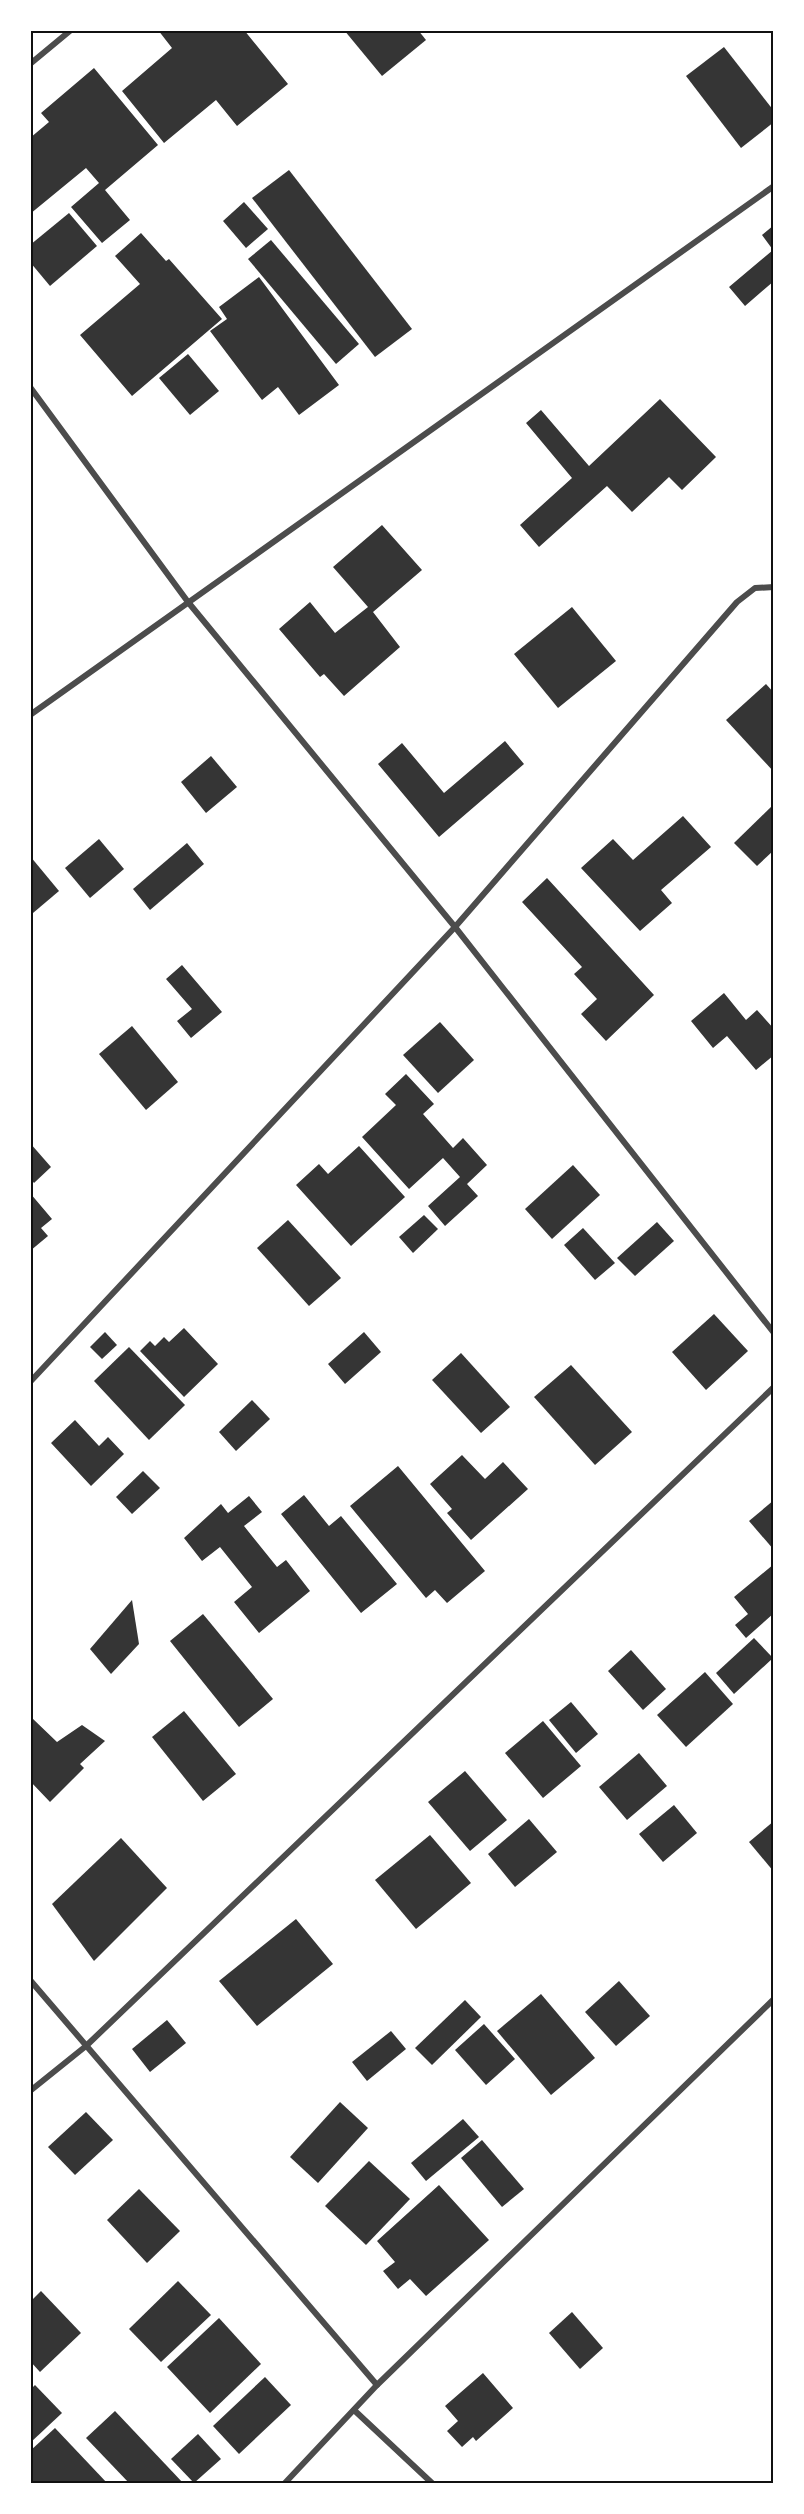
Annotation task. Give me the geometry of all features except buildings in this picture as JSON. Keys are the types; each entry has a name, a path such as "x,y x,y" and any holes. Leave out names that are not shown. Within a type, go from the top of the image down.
{"street":[{"path":"30,64 70,30"},
{"path":"30,716 774,186"},
{"path":"30,387 188,602 455,927 774,1333"},
{"path":"30,1382 455,927 737,602 755,588 774,587"},
{"path":"30,2091 86,2046 774,1387"},
{"path":"30,1980 377,2385"},
{"path":"284,2484 377,2385 774,1999"},
{"path":"354,2410 433,2484"}]}
